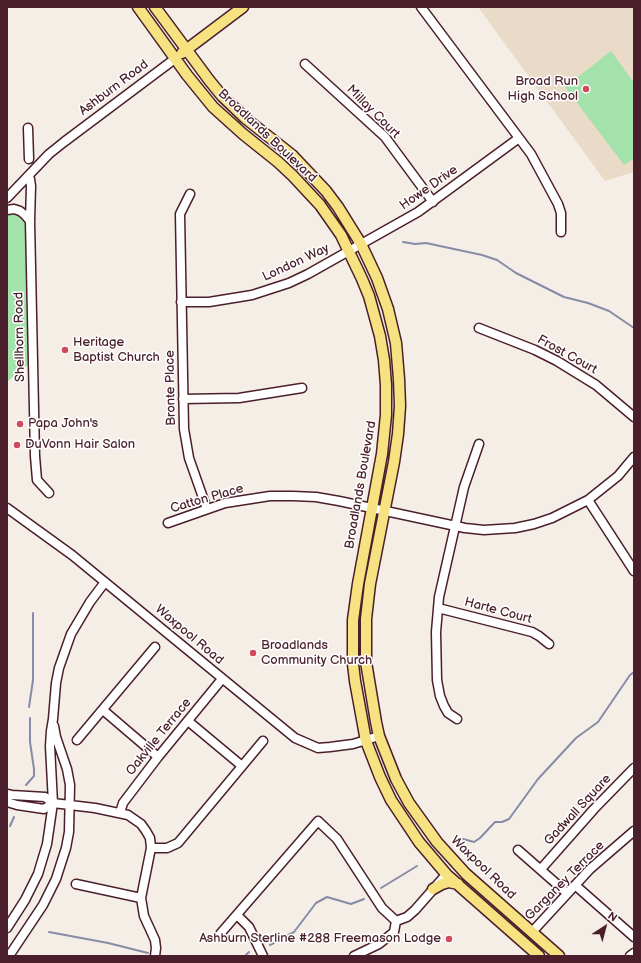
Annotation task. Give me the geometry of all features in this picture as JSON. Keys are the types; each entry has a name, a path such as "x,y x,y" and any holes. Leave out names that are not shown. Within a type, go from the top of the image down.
{"main road":[{"name":"Broadlands Boulevard","path":"138,7 213,107 243,134 278,162 307,190 330,219 349,251 369,296 380,336 386,385 385,435 355,600 352,637 355,681 366,741"},
{"path":"155,7 186,49"},
{"name":"Ashburn Road","path":"176,58 243,7"},
{"name":"Broadlands Boulevard","path":"186,49 222,96 305,168 338,207 371,262 383,292 396,343 400,400 398,434 385,511 370,584 366,636 366,662 379,736"},
{"name":"Waxpool Road","path":"379,736 396,778 415,813 448,855 559,956"},
{"name":"Waxpool Road","path":"366,741 380,777 400,815 419,842 447,875 539,956"},
{"path":"447,875 458,875 476,882"},
{"path":"433,889 449,882 458,884"}],"street":[{"path":"421,7 531,154 558,204 561,218 561,232"},
{"name":"Ashburn Road","path":"7,198 49,154 176,58"},
{"name":"Millay Court","path":"305,64 385,137 433,202"},
{"path":"28,128 29,159"},
{"name":"Howe Drive","path":"349,251 418,212 519,138"},
{"name":"Shellhorn Road","path":"28,176 31,186 30,221 35,456 37,480 49,493"},
{"name":"Bronte Place","path":"190,194 180,214 184,429 186,443 207,509"},
{"path":"7,210 14,209 20,211 30,221"},
{"name":"London Way","path":"181,302 209,302 232,299 269,290 308,274 349,251"},
{"name":"Frost Court","path":"479,328 535,350 557,361 596,385 634,417"},
{"path":"183,399 239,398 302,388"},
{"path":"456,719 448,713 444,706 437,680 435,653 438,608 464,487 479,444"},
{"name":"Catton Place","path":"168,523 207,509 247,499 293,496 330,499 455,527 492,530 528,525 552,518 588,500 618,476 634,458"},
{"path":"588,500 634,571"},
{"name":"Waxpool Road","path":"7,508 72,555 295,738 318,748 344,746 366,741 379,736"},
{"path":"7,928 25,900 38,874 47,844 53,803 50,746 51,732 56,683 64,651 80,617 105,582"},
{"name":"Harte Court","path":"438,608 532,632 549,644"},
{"path":"77,740 155,648"},
{"name":"Oakville Terrace","path":"120,813 123,803 158,757 222,679"},
{"path":"102,710 158,757"},
{"path":"9,956 43,905 56,879 66,848 69,832 70,785 67,769 56,737 53,719"},
{"path":"188,721 242,766"},
{"path":"151,848 173,847 178,843 263,741"},
{"name":"Gadwall Square","path":"541,869 594,809 634,768"},
{"path":"7,794 12,796 45,797 53,803 120,813 128,815 141,824 150,838 151,848 141,898 144,916 155,940 155,956"},
{"path":"7,802 44,809 53,803"},
{"path":"220,934 318,821 337,839 382,908 396,922"},
{"name":"Garganey Terrace","path":"532,932 590,869 634,831"},
{"path":"518,850 568,893"},
{"path":"396,922 407,917 415,910 447,875"},
{"path":"76,884 141,898"},
{"path":"575,885 634,937"},
{"path":"236,915 249,926 263,956"},
{"path":"354,956 379,944 394,932 396,922"},
{"path":"630,956 634,953"}],"shaded area":[{"name":"Broad Run High School","path":"478,7 634,7 634,172 605,181"}],"green space":[{"path":"611,51 634,83 634,158 624,165 565,87"},
{"path":"9,213 18,216 26,224 27,231 30,362 29,365 24,367 7,382 7,215"}],"waterway":[{"path":"403,242 415,244 426,243 482,255 497,260 516,273 564,297 588,303 609,311 634,328"},
{"path":"29,707 33,680 33,613"},
{"path":"456,840 463,839 474,842 480,838 495,822 502,822 509,819 538,779 576,738 598,722 630,675 634,672"},
{"path":"26,785 34,776 30,742 30,718"},
{"path":"10,826 14,817"},
{"path":"381,888 417,866"},
{"path":"270,945 294,932 316,903 327,897 351,904 364,899"},
{"path":"49,932 108,943 148,953"},
{"path":"245,956 249,952"}],"place":[{"name":"Broad Run High School","path":"586,89"},
{"name":"Heritage Baptist Church","path":"65,350"},
{"name":"Papa John's","path":"20,424"},
{"name":"DuVonn Hair Salon","path":"17,445"},
{"name":"Broadlands Community Church","path":"253,653"},
{"name":"Ashburn Sterline #288 Freemason Lodge","path":"449,939"}]}
